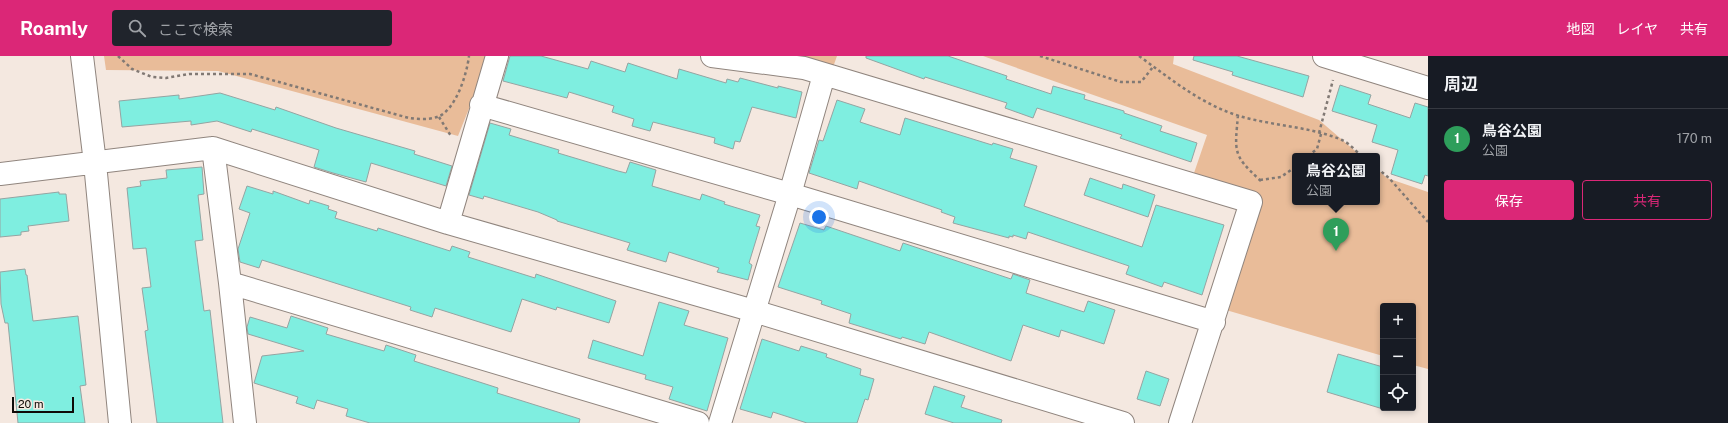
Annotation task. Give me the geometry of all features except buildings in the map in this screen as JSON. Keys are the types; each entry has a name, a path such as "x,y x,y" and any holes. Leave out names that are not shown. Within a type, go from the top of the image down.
{"street":[{"path":"82,56 95,163 120,423"},
{"path":"448,222 497,56"},
{"path":"712,56 804,68 1251,202 1214,322 1180,423"},
{"path":"1333,57 1428,88"},
{"path":"720,423 790,194 824,75"},
{"path":"482,105 790,194 1214,322"},
{"path":"213,148 247,422"},
{"path":"0,174 213,148 448,222 754,311 1123,423"},
{"path":"230,283 698,423"}],"path":[{"path":"118,56 132,68 152,77 166,78 189,74 250,74 409,118 424,119 438,117 449,106 465,79 468,56"},
{"path":"1040,56 1121,82 1141,82 1153,66"},
{"path":"1139,56 1176,85 1193,96 1238,115 1257,121 1320,133 1344,141 1358,153"},
{"path":"1312,153 1317,149 1333,57"},
{"path":"1238,115 1236,151 1240,160 1260,180"},
{"path":"1260,180 1281,177 1292,169"},
{"path":"1380,170 1389,178 1428,222"},
{"path":"1251,202 1260,180"}],"shaded area":[{"path":"104,56 490,56 458,136 218,71 106,70"},
{"path":"768,56 837,56 832,70"},
{"path":"983,56 1174,56 1173,64 1319,120 1358,153 1292,153 1292,205 1380,205 1380,172 1387,178 1428,192 1428,369 1416,366 1416,303 1380,303 1380,355 1226,310 1261,196 1194,173 1207,135"}],"place":[{"name":"鳥谷公園","path":"1336,251"}]}
